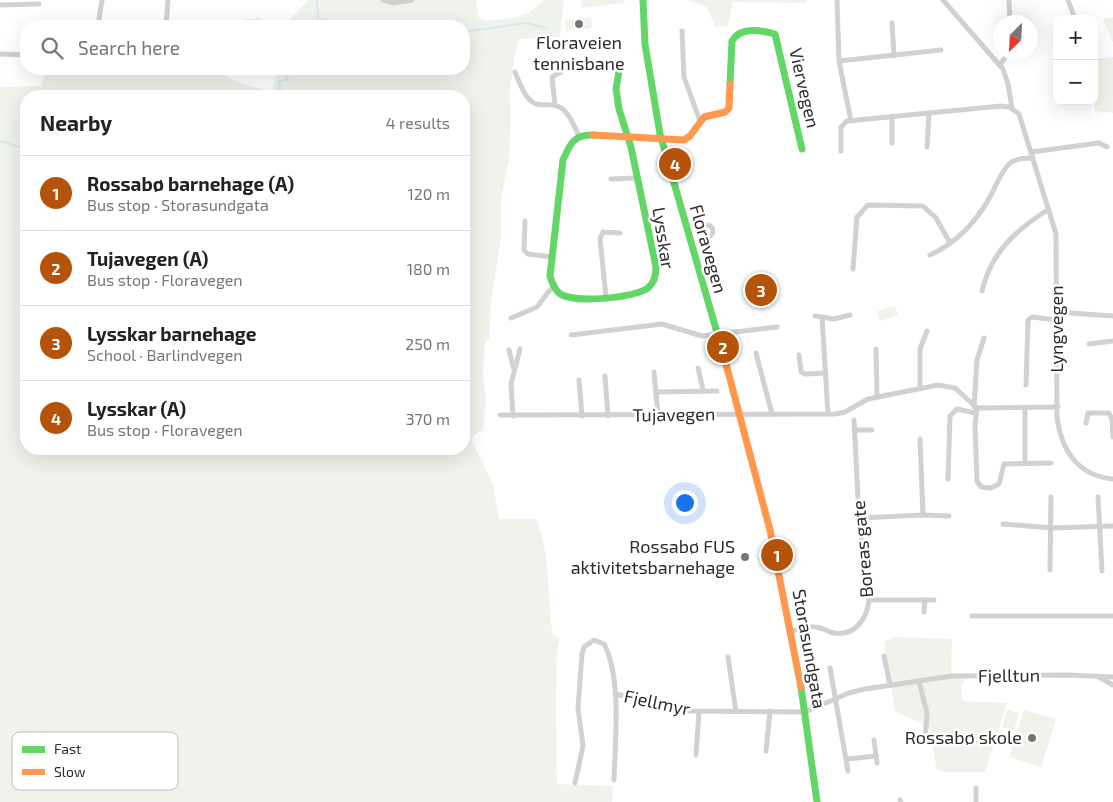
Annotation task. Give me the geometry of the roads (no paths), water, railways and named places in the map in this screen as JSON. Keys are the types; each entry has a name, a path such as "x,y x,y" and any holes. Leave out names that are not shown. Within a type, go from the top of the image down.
{"street":[{"path":"100,20 102,0"},
{"path":"166,20 168,0"},
{"path":"383,0 393,2 412,0"},
{"name":"Floravegen","path":"643,0 647,67 663,139 684,226 718,335 740,415"},
{"path":"837,0 839,61 851,121"},
{"name":"Lyngvegen","path":"943,0 1000,65 1008,84 1012,108 1022,119 1056,234 1060,437 1069,455 1091,473 1113,479"},
{"path":"1009,0 1010,15"},
{"path":"1068,0 1074,15"},
{"path":"0,4 39,4"},
{"path":"892,23 894,56"},
{"path":"682,30 684,77 700,121"},
{"name":"Viervegen","path":"663,139 684,140 690,136 704,117 725,112 729,108 734,36 739,32 768,32 774,34 778,39 802,149"},
{"path":"839,61 941,50"},
{"path":"0,54 20,55"},
{"path":"1000,65 1004,60"},
{"name":"Lysskar","path":"553,286 562,295 576,300 606,298 643,291 655,279 656,267 615,84 620,71"},
{"path":"516,72 531,101 538,105 555,105 569,117 579,136"},
{"path":"555,105 552,77 561,72"},
{"path":"841,150 840,130 844,122 1001,106 1012,108"},
{"path":"927,147 929,113"},
{"path":"892,116 892,142"},
{"path":"511,318 537,306 553,286 550,276 563,160 570,143 579,136 663,139"},
{"path":"930,255 968,229 980,214 1010,164 1018,159 1099,143 1107,148"},
{"path":"611,179 637,178"},
{"path":"853,269 857,217 868,206 923,206 936,218 950,243"},
{"path":"982,292 990,265 1003,245 1021,228 1049,209"},
{"path":"525,222 524,250 528,254 552,257"},
{"path":"606,298 601,235 607,231 620,233"},
{"path":"1057,312 1113,316"},
{"path":"815,316 822,319 834,319 850,316"},
{"path":"1026,385 1028,320 1032,317 1057,320"},
{"path":"822,319 828,414"},
{"path":"571,335 662,324 697,335 718,335 777,327"},
{"path":"920,388 920,349 927,331"},
{"path":"984,338 977,360 977,481 981,487 991,488 1000,484 1004,464 1051,462"},
{"path":"1089,344 1113,341"},
{"path":"513,416 510,391 513,369 520,349"},
{"path":"876,349 877,397"},
{"path":"510,350 513,369"},
{"path":"756,353 772,414"},
{"path":"798,355 800,370 803,373 826,373"},
{"path":"698,368 703,390"},
{"path":"654,372 658,415"},
{"name":"Tujavegen","path":"605,376 608,416"},
{"path":"579,380 582,416"},
{"name":"Tujavegen","path":"500,415 828,414 841,413 862,401 877,397 938,385 947,385 955,388 976,409"},
{"path":"656,392 717,391"},
{"path":"948,478 950,416 957,410 1058,407"},
{"path":"1025,408 1025,462"},
{"path":"1086,424 1088,413 1109,413 1112,419 1113,438"},
{"name":"Storasundgata","path":"740,415 769,528 792,631 817,802"},
{"name":"Boreas gate","path":"792,631 816,626 836,633 853,630 864,618 869,600 859,518 854,420"},
{"path":"855,430 872,430"},
{"path":"920,439 923,515"},
{"path":"1050,570 1051,497"},
{"path":"1098,497 1102,571"},
{"path":"859,518 923,515 948,516"},
{"path":"1003,524 1052,528 1113,526"},
{"path":"869,600 934,600"},
{"path":"924,612 925,600"},
{"path":"972,616 1113,616"},
{"path":"575,783 583,746 578,708 582,654 588,642 594,640 604,644 609,657 615,694 614,780"},
{"path":"884,656 890,685"},
{"path":"728,657 736,712"},
{"path":"830,668 848,771"},
{"name":"Fjelltun","path":"805,712 836,698 865,689 952,676 1067,675 1113,677"},
{"name":"Fjelltun","path":"1099,677 1113,685"},
{"path":"919,681 926,713 925,741"},
{"name":"Fjellmyr","path":"615,694 673,709 699,712 805,712"},
{"name":"Fjellmyr","path":"696,755 699,712"},
{"path":"766,751 770,712"},
{"path":"874,740 877,763"},
{"path":"847,759 876,756"},
{"path":"976,788 976,802"}],"waterway":[{"path":"317,0 318,19"},
{"path":"470,31 526,23 546,28"},
{"path":"281,90 279,81 288,80 287,75"},
{"path":"0,141 20,147"}],"place":[{"name":"Floraveien tennisbane","path":"579,24"},
{"name":"Lysskar (A)","path":"675,164"},
{"name":"Lysskar barnehage","path":"761,290"},
{"name":"Tujavegen (A)","path":"723,347"},
{"name":"Rossabø barnehage (A)","path":"777,555"},
{"name":"Rossabø FUS aktivitetsbarnehage","path":"745,557"},
{"name":"Rossabø skole","path":"1032,738"}]}
